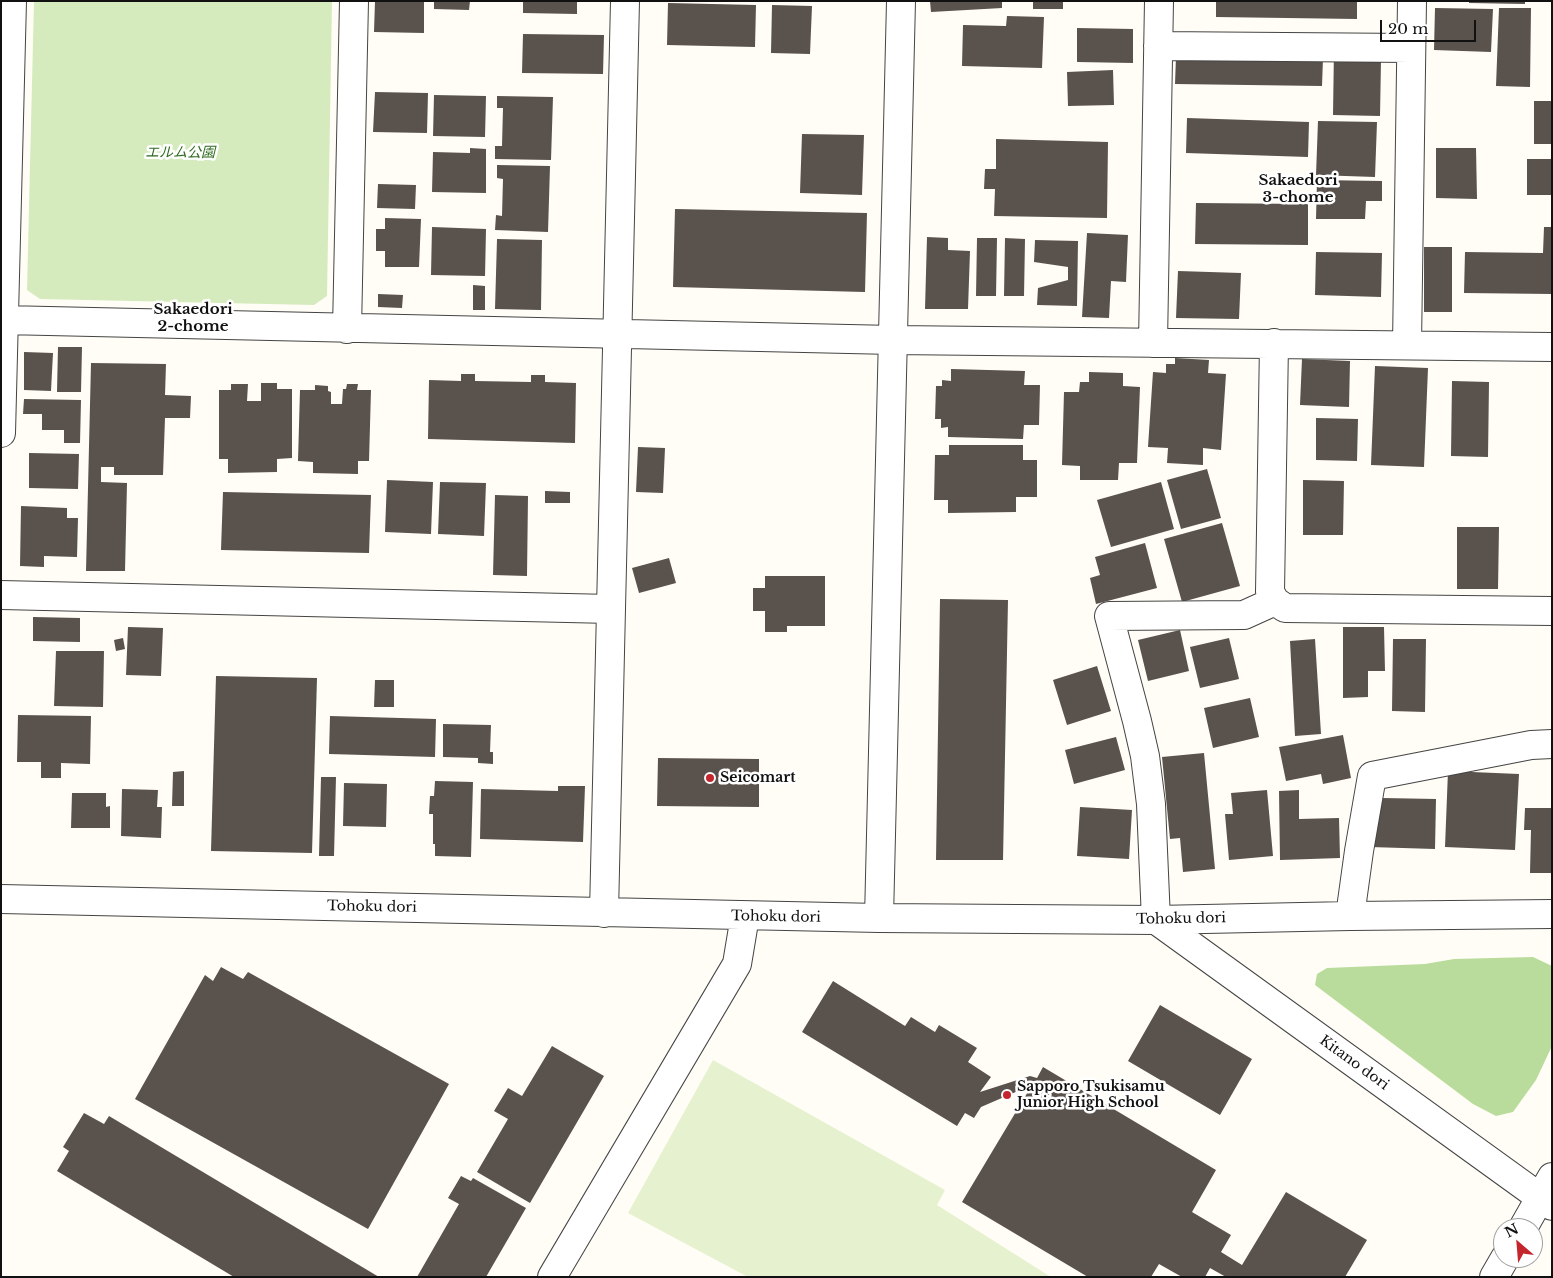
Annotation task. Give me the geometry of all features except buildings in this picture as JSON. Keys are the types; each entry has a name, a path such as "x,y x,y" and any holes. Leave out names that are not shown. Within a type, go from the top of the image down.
{"street":[{"path":"1,433 4,320 4,171 12,1"},
{"path":"347,328 354,1"},
{"path":"604,913 625,1"},
{"path":"879,918 901,1"},
{"path":"1154,343 1158,1"},
{"path":"1407,345 1412,1"},
{"path":"1158,46 1411,48"},
{"path":"4,320 893,340 1552,347"},
{"path":"1274,344 1270,592 1275,601 1285,608 1552,611"},
{"path":"1,594 611,608"},
{"path":"1156,920 1151,804 1145,756 1109,616 1244,615 1275,601"},
{"path":"1350,916 1372,776 1531,745 1552,744"},
{"name":"Tohoku dori","path":"1,899 879,918 1156,920 1552,914"},
{"path":"552,1277 737,964 745,916"},
{"name":"Kitano dori","path":"1156,920 1548,1194"},
{"path":"1530,1218 1548,1194"}],"green space":[{"name":"エルム公園","path":"34,1 332,1 327,296 314,305 40,299 27,290"},
{"path":"1533,957 1552,966 1552,1046 1536,1080 1513,1112 1496,1116 1473,1104 1315,985 1317,974 1327,968 1425,964 1454,959"},
{"path":"713,1060 945,1190 937,1205 1051,1277 748,1277 628,1213"}],"place":[{"name":"Seicomart","path":"710,778"},
{"name":"Sapporo Tsukisamu Junior High School","path":"1007,1095"}],"district":[{"name":"Sakaedori 3-chome","path":"1298,190"},
{"name":"Sakaedori 2-chome","path":"193,318"}]}
